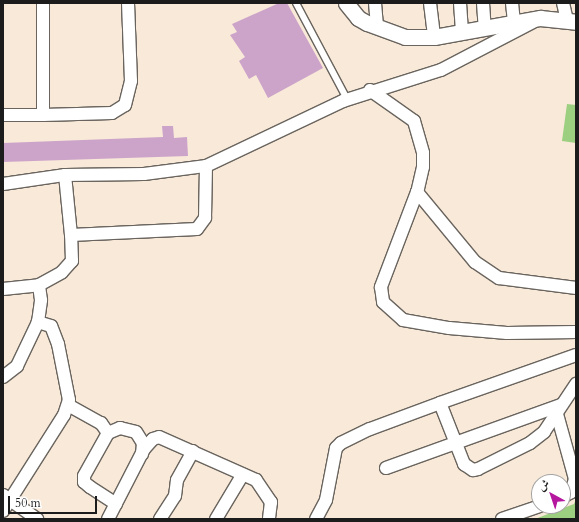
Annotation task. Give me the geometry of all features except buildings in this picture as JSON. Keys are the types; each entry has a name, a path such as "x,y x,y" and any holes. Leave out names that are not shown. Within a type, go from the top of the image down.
{"street":[{"path":"43,3 43,115"},
{"path":"3,116 112,113 125,105 131,81 128,3"},
{"path":"375,3 377,28"},
{"path":"430,3 434,37"},
{"path":"460,3 462,32"},
{"path":"483,3 485,29"},
{"path":"512,3 514,23"},
{"path":"563,3 572,21"},
{"path":"348,5 358,18 377,28 405,37 434,37 540,18 572,21"},
{"path":"3,184 65,175 144,174 206,166 370,90 441,70 540,18"},
{"path":"370,90 387,104 408,116 418,130 423,167 418,192 381,287 383,302 393,313 403,320 449,328 507,333 576,332"},
{"path":"71,235 197,229 205,218 206,166"},
{"path":"3,289 39,285 68,267 73,253 65,175"},
{"path":"418,192 476,262 499,278 576,288"},
{"path":"3,377 17,366 38,322 41,300 39,285"},
{"path":"3,511 7,498 64,415 68,405 58,344 51,326 38,322"},
{"path":"316,519 326,500 336,448 341,443 370,429 576,355"},
{"path":"440,403 464,464 473,470 478,469 530,443 544,432 576,384"},
{"path":"68,405 101,423 108,433"},
{"path":"386,468 559,409"},
{"path":"559,409 575,479 571,492"},
{"path":"116,504 84,482 84,476 108,433 120,428 136,432 143,444 141,455"},
{"path":"108,519 141,455 148,444 160,437 243,474 261,484 269,496 272,509 269,519"},
{"path":"160,519 175,496 177,480 193,451"},
{"path":"216,519 243,474"},
{"path":"7,498 37,519"},
{"path":"502,519 531,509"}],"lane":[{"path":"296,3 348,99"}],"green space":[{"path":"567,104 576,105 576,143 562,141"},
{"path":"576,499 576,519 535,519 548,514 571,514 571,505 574,504"}]}
